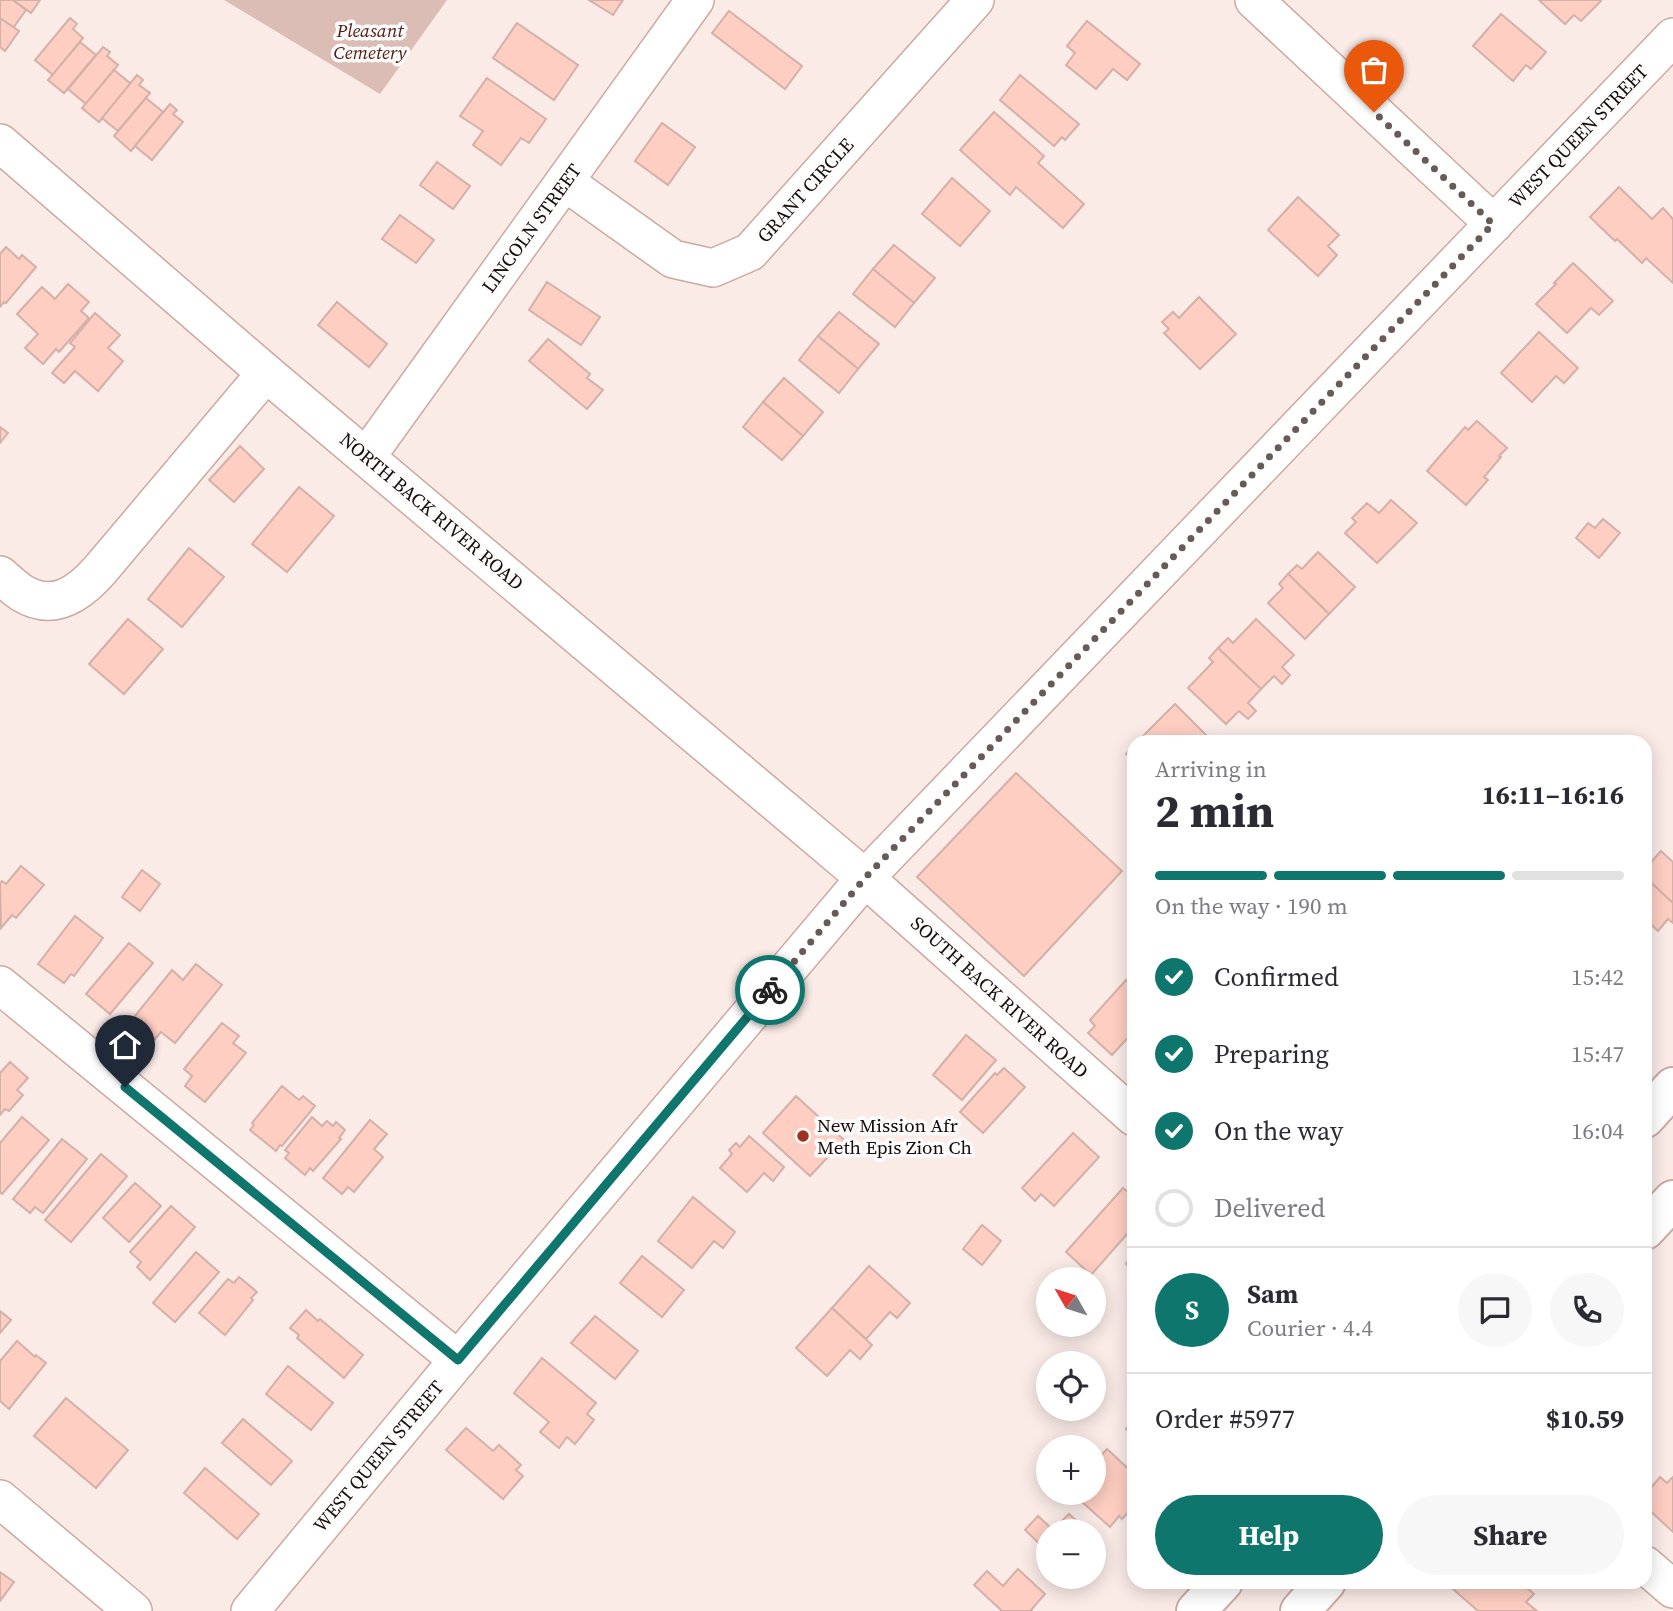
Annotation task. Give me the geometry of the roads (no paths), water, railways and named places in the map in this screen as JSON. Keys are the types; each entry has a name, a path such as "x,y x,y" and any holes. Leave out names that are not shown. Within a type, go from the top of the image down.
{"main road":[{"path":"1652,1110 1673,1087"},
{"path":"1652,1222 1673,1200"},
{"path":"1196,1611 1216,1589"},
{"path":"1300,1611 1320,1589"}],"street":[{"name":"LINCOLN STREET","path":"367,456 695,0"},
{"name":"GRANT CIRCLE","path":"565,182 673,259 713,268 750,252 975,0"},
{"path":"1254,0 1493,224"},
{"name":"WEST QUEEN STREET","path":"250,1611 865,878 1673,37"},
{"name":"NORTH BACK RIVER ROAD","path":"0,143 266,373 865,878"},
{"path":"11,584 38,600 54,601 80,590 91,581 266,373"},
{"name":"SOUTH BACK RIVER ROAD","path":"865,878 1127,1111"},
{"path":"0,985 458,1360"},
{"path":"0,1499 134,1611"},
{"path":"1652,1571 1673,1589"}],"place":[{"name":"New Mission Afr Meth Epis Zion Ch","path":"803,1136"}],"park label":[{"name":"Pleasant Cemetery","path":"370,41"}]}
